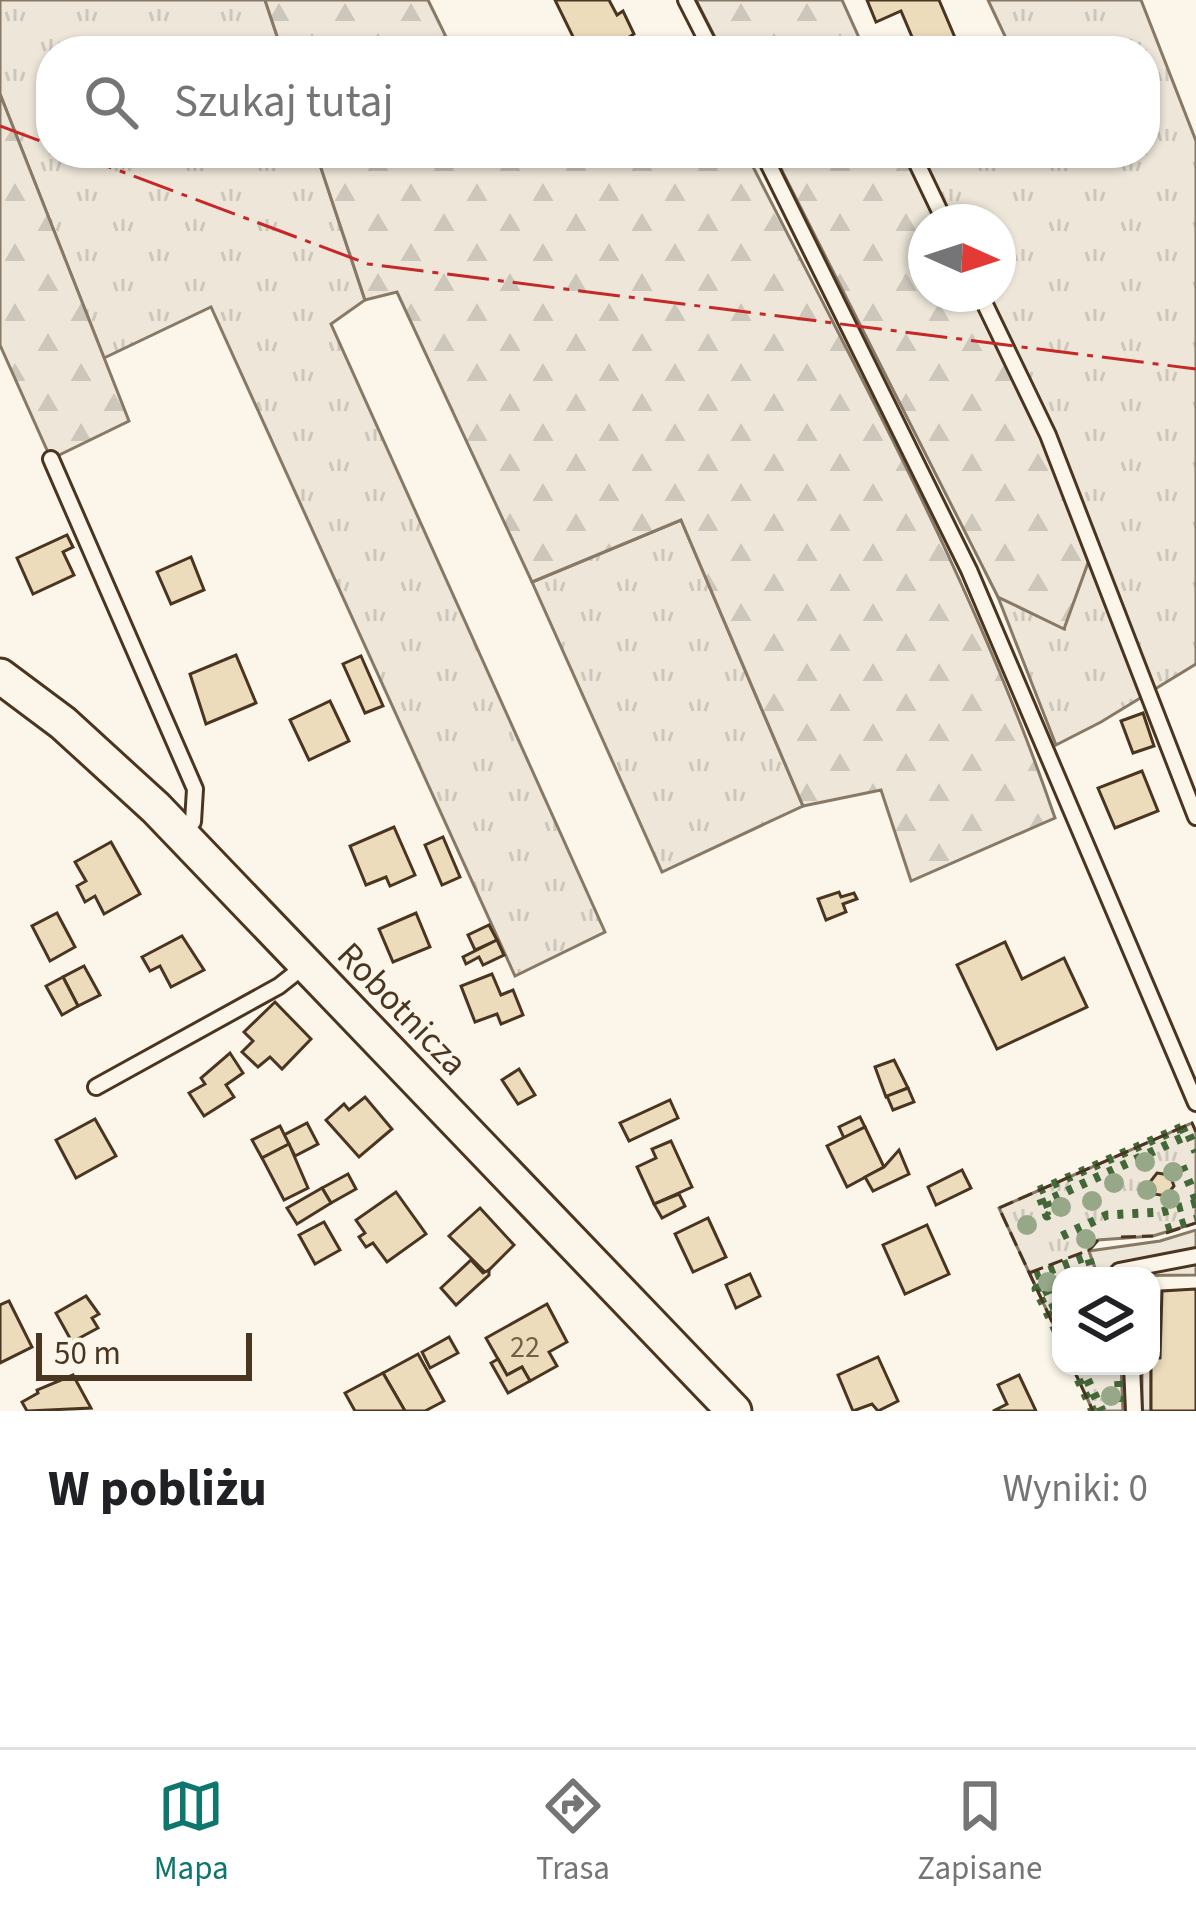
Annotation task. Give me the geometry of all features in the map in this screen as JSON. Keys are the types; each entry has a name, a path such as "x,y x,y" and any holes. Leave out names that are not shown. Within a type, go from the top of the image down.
{"street":[{"name":"Robotnicza","path":"0,676 95,750 307,963 734,1411"}],"lane":[{"path":"686,0 704,36"},
{"path":"770,168 969,570 1196,1103"},
{"path":"919,168 936,204"},
{"path":"989,312 1048,435 1196,817"},
{"path":"51,459 194,789 193,822"},
{"path":"96,1087 279,986 307,963"},
{"path":"1150,1267 1196,1256"},
{"path":"1132,1375 1134,1411"}],"green space":[{"path":"0,0 265,0 277,36 36,36 36,168 321,168 365,300 331,324 605,932 515,976 211,307 104,358 0,94"},
{"path":"265,0 428,0 446,36 277,36"},
{"path":"696,0 842,0 858,36 714,36"},
{"path":"988,0 1141,0 1155,36 1005,36"},
{"path":"1160,49 1196,141 1196,664 1056,745 998,597 1064,628 981,312 1016,312 1016,204 935,204 918,168 1160,168"},
{"path":"0,94 129,421 51,459 0,345"},
{"path":"321,168 754,168 952,563 1055,818 911,881 881,790 803,806 681,520 532,582 397,292 365,300"},
{"path":"781,168 918,168 935,204 908,204 908,312 984,312 1093,549 1064,629 998,597"},
{"path":"681,520 803,806 662,872 532,582"},
{"path":"1192,1123 1196,1132 1196,1223 1153,1236 1098,1240 1089,1251 1095,1267 1052,1267 1052,1322 999,1208"},
{"path":"1076,1375 1121,1375 1123,1411 1093,1411"},
{"path":"1142,1375 1151,1375 1151,1411 1142,1411"}],"shaded area":[{"path":"1196,1230 1196,1275 1160,1275 1160,1267 1095,1267 1089,1251 1160,1241"}],"building":[{"path":"555,0 609,0 617,15 623,11 634,34 631,36 573,36"},
{"path":"867,0 939,0 954,36 912,36 901,11 876,22"},
{"path":"67,535 73,547 63,552 74,575 33,594 17,558"},
{"path":"191,557 204,590 171,604 157,572"},
{"path":"236,655 256,703 206,724 190,674"},
{"path":"361,656 383,706 365,713 343,664"},
{"path":"330,701 349,741 309,760 290,720"},
{"path":"1143,713 1154,746 1133,753 1121,721"},
{"path":"1142,771 1158,811 1115,828 1098,788"},
{"path":"394,827 415,875 390,886 386,877 366,885 350,846"},
{"path":"443,837 460,877 442,885 425,845"},
{"path":"111,842 140,894 104,914 95,896 85,902 77,886 86,881 75,862"},
{"path":"839,892 841,897 854,893 857,899 843,904 846,912 826,920 818,899"},
{"path":"57,913 75,947 50,961 32,926"},
{"path":"416,913 430,947 393,962 379,929"},
{"path":"489,925 497,940 475,950 468,935"},
{"path":"182,936 204,970 171,987 160,966 150,971 142,957"},
{"path":"497,940 504,955 483,965 479,957 466,964 463,957"},
{"path":"1005,942 1022,979 1064,958 1087,1007 997,1049 957,965"},
{"path":"84,966 100,995 78,1006 63,977"},
{"path":"492,974 501,995 513,990 523,1015 501,1024 497,1014 475,1022 461,986"},
{"path":"63,977 78,1006 62,1015 46,986"},
{"path":"275,1002 311,1039 282,1069 270,1057 258,1067 242,1052 253,1041 244,1032"},
{"path":"230,1053 243,1073 226,1085 234,1097 204,1116 189,1093 205,1084 201,1078"},
{"path":"894,1060 908,1088 886,1097 875,1067"},
{"path":"519,1069 535,1095 518,1104 502,1080"},
{"path":"908,1088 914,1102 893,1110 887,1096"},
{"path":"365,1097 392,1129 359,1157 326,1120 344,1104 349,1110"},
{"path":"670,1100 678,1118 629,1141 620,1123"},
{"path":"860,1117 865,1127 844,1138 839,1127"},
{"path":"95,1119 116,1156 76,1178 56,1140"},
{"path":"307,1123 318,1144 295,1156 284,1135"},
{"path":"280,1126 289,1144 262,1158 252,1140"},
{"path":"865,1127 884,1167 847,1187 827,1146"},
{"path":"671,1141 692,1187 654,1204 637,1167 656,1158 652,1149"},
{"path":"289,1144 308,1188 284,1200 262,1158"},
{"path":"899,1150 909,1174 873,1191 865,1177 884,1167"},
{"path":"962,1170 971,1188 936,1205 928,1187"},
{"path":"1157,1173 1170,1175 1174,1186 1166,1196 1154,1194 1150,1182"},
{"path":"348,1174 356,1189 331,1203 322,1188"},
{"path":"322,1188 331,1203 297,1224 287,1208"},
{"path":"396,1192 426,1234 387,1262 373,1243 366,1247 359,1237 365,1233 356,1220"},
{"path":"679,1194 685,1206 662,1218 654,1204"},
{"path":"480,1208 514,1245 486,1273 449,1236"},
{"path":"708,1218 726,1257 693,1272 675,1234"},
{"path":"324,1222 340,1250 315,1264 299,1235"},
{"path":"927,1225 949,1274 905,1294 883,1245"},
{"path":"471,1260 483,1273 489,1270 489,1275 456,1305 441,1288"},
{"path":"750,1274 760,1296 736,1308 726,1285"},
{"path":"1196,1289 1196,1411 1151,1411 1151,1375 1160,1375 1162,1291"},
{"path":"86,1296 99,1314 92,1318 98,1328 72,1342 56,1313"},
{"path":"9,1301 32,1347 0,1363 0,1305"},
{"path":"547,1304 567,1342 549,1352 557,1366 530,1381 522,1367 507,1375 486,1338"},
{"path":"449,1337 458,1353 430,1368 422,1352"},
{"path":"418,1354 444,1401 425,1411 405,1411 383,1373"},
{"path":"878,1357 898,1401 878,1411 872,1404 853,1411 838,1375"},
{"path":"498,1359 507,1375 522,1367 530,1381 508,1393 491,1363"},
{"path":"383,1373 405,1411 355,1411 345,1393"},
{"path":"73,1375 91,1408 27,1411 22,1402 37,1390"},
{"path":"1019,1375 1036,1411 993,1411 1007,1404 998,1385"}],"hedge":[{"path":"1182,1127 1186,1136 1046,1201 1051,1214 1047,1216 1038,1191 1182,1127"},
{"path":"1189,1135 1196,1152"},
{"path":"1182,1166 1196,1199"},
{"path":"1062,1236 1107,1215 1162,1212 1196,1203"},
{"path":"1166,1229 1196,1219"},
{"path":"1059,1267 1088,1256 1091,1267"},
{"path":"1035,1276 1052,1270"},
{"path":"1052,1302 1044,1285 1036,1289 1052,1322"},
{"path":"1076,1375 1093,1411"},
{"path":"1085,1375 1102,1411"},
{"path":"1118,1375 1120,1411"}],"fence":[{"path":"1052,1322 999,1208 1192,1123 1196,1132"},
{"path":"1166,1233 1196,1223"},
{"path":"1121,1237 1153,1236"},
{"path":"1029,1273 1089,1250 1098,1240"},
{"path":"1076,1375 1093,1411"}],"power":[{"path":"0,126 36,139"},
{"path":"112,168 368,264 1196,369"}]}
